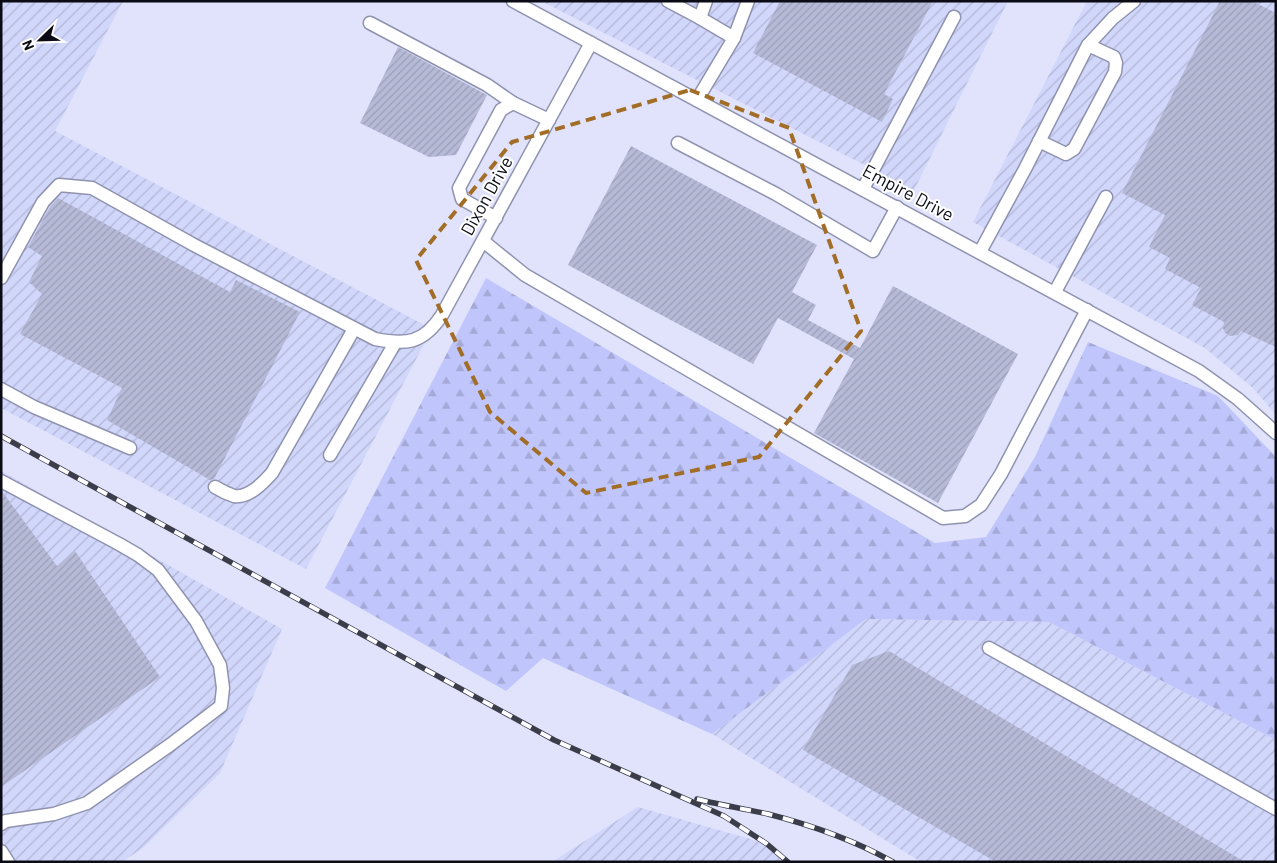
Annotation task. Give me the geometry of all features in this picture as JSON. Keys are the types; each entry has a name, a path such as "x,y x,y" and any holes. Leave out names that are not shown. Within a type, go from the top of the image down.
{"street":[{"path":"668,1 734,38"},
{"path":"700,18 706,1"},
{"path":"697,100 734,38 748,1"},
{"path":"980,252 1088,45 1113,18 1134,1"},
{"name":"Empire Drive","path":"518,3 1199,371 1238,399 1276,433"},
{"path":"863,189 954,17"},
{"path":"370,23 487,85 512,103 549,120"},
{"name":"Dixon Drive","path":"395,343 415,340 435,327 591,43"},
{"path":"1040,140 1066,154 1074,149 1115,72 1116,64 1114,57 1088,45"},
{"path":"496,218 462,200 459,188 502,110 512,103"},
{"path":"678,142 776,194 874,251 897,207"},
{"path":"1,278 44,202 59,185 92,188 194,245 354,329 375,339 395,343 330,455"},
{"path":"1055,292 1106,197"},
{"path":"483,242 525,275 943,518 965,516 981,505 1001,474 1087,310"},
{"path":"214,487 235,496 247,493 260,486 272,473 354,329"},
{"path":"1,389 34,407 130,448"},
{"path":"1,481 119,544 158,570 196,621 220,664 223,688 221,706 170,746 87,803 54,814 6,821 1,824"},
{"path":"989,648 1276,809"},
{"path":"1,851 8,862"}],"highlighted area":[{"path":"690,90 789,128 861,331 759,457 586,493 490,412 416,260 512,142"}],"shaded area":[{"path":"1,1 123,1 55,131 432,329 306,569 1,408"},
{"path":"541,1 1008,1 914,190"},
{"path":"1087,1 1276,1 1276,415 1253,388 1205,348 973,222"},
{"path":"1,471 282,629 220,773 144,847 122,862 1,862"},
{"path":"866,619 1049,622 1276,740 1276,862 921,862 712,734"},
{"path":"638,807 764,843 783,862 552,862"}],"green space":[{"path":"486,278 935,543 986,537 1035,457 1088,342 1218,396 1276,457 1276,740 1049,622 866,619 712,734 543,658 506,691 325,588"}],"building":[{"path":"780,1 933,1 884,94 893,99 882,122 753,53"},
{"path":"1220,1 1252,1 1276,13 1276,347 1241,331 1238,335 1230,336 1225,333 1223,328 1224,322 1192,305 1201,288 1165,269 1170,258 1149,247 1165,215 1122,193"},
{"path":"398,47 487,95 456,155 429,157 360,123"},
{"path":"631,146 817,245 792,292 816,305 808,320 860,348 893,286 1018,354 938,503 814,433 854,359 778,318 753,364 568,265"},
{"path":"58,198 230,292 236,280 300,312 214,479 210,480 107,420 122,388 20,334 42,294 29,282 42,256 28,247 50,207"},
{"path":"1,490 57,566 75,551 160,677 1,787"},
{"path":"889,651 1245,862 996,862 803,750 852,665"}],"railway":[{"path":"1,436 554,740 724,816 767,844 788,862"},
{"path":"697,799 768,814 800,823 848,840 893,862"}]}
